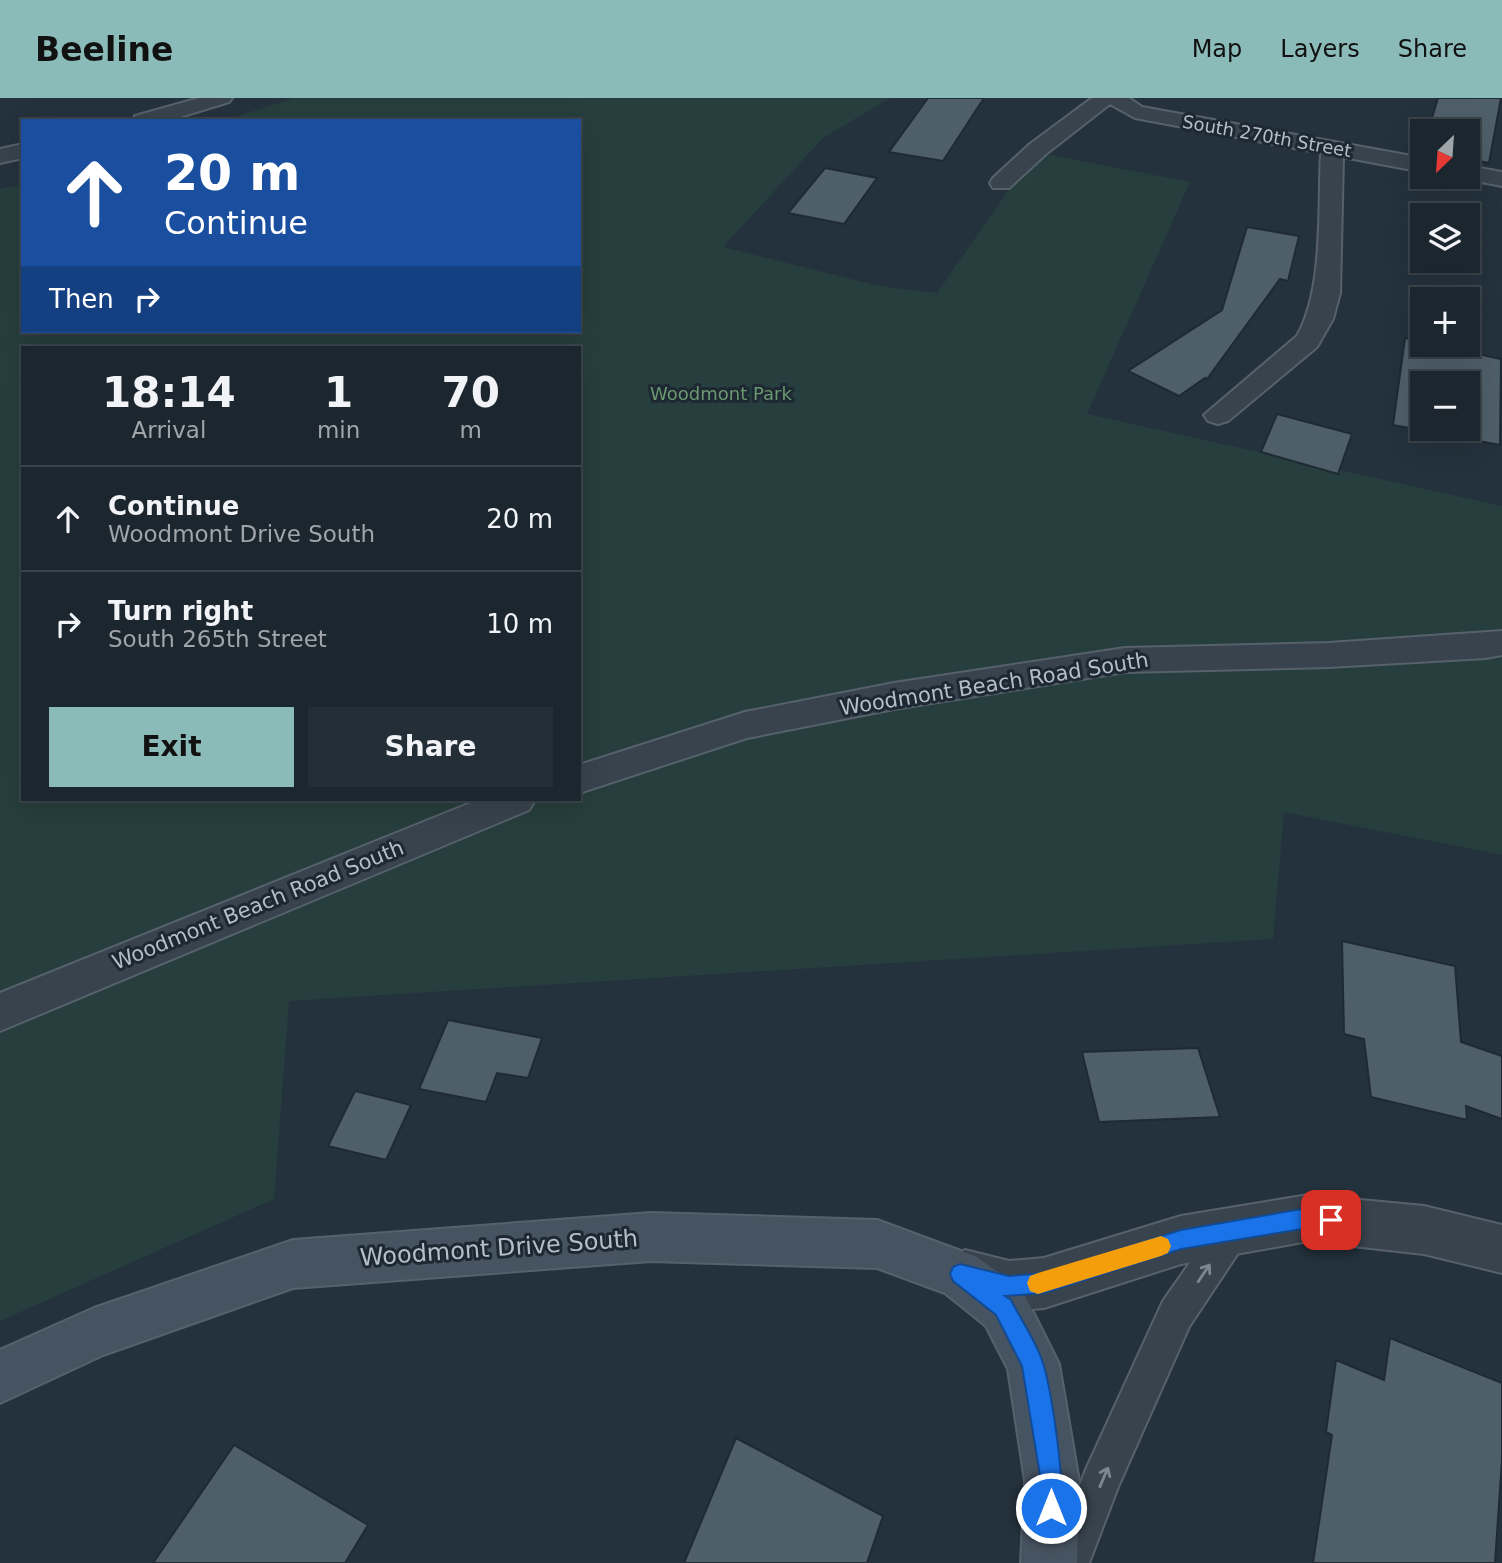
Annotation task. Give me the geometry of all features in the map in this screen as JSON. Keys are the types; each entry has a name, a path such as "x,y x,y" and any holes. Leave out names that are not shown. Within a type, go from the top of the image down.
{"main road":[{"name":"Woodmont Drive South","path":"0,1377 94,1333 293,1264 651,1237 877,1244 960,1274 1004,1308 1033,1364 1052,1481 1049,1563"}],"street":[{"path":"150,119 222,98"},
{"path":"1001,183 1038,149 1105,98"},
{"name":"South 270th Street","path":"1115,98 1135,112 1410,163"},
{"path":"1218,415 1308,341 1320,319 1327,293 1332,149"},
{"path":"0,156 21,151"},
{"path":"1480,175 1502,179"},
{"name":"Woodmont Beach Road South","path":"581,778 746,725 894,696 1125,660 1329,655 1502,643"},
{"name":"Woodmont Beach Road South","path":"0,1012 514,801"},
{"path":"960,1274 1009,1286 1044,1283 1181,1240 1308,1218 1424,1230 1502,1249"}],"lane":[{"path":"1069,1563 1101,1481 1176,1314 1234,1229"}],"green space":[{"name":"Woodmont Park","path":"289,98 890,98 823,138 723,247 879,286 937,293 1035,152 1190,182 1087,414 1502,506 1502,855 1284,812 1273,939 289,1001 274,1199 0,1321 0,189 21,184 21,333 581,333 581,119 229,119 291,99"}],"building":[{"path":"928,98 984,98 943,161 889,152"},
{"path":"1438,98 1501,98 1489,163 1480,161 1480,119 1432,119"},
{"path":"825,168 877,178 844,224 788,213"},
{"path":"1247,227 1299,236 1288,281 1280,279 1207,379 1179,396 1128,371 1222,310"},
{"path":"1405,338 1410,339 1410,357 1480,357 1480,355 1501,359 1500,445 1479,441 1480,371 1410,371 1410,428 1393,425"},
{"path":"1277,414 1352,434 1338,474 1261,452"},
{"path":"1342,941 1455,966 1461,1042 1502,1056 1502,1119 1466,1106 1467,1120 1371,1097 1364,1039 1344,1034"},
{"path":"448,1020 542,1038 528,1078 497,1073 486,1102 419,1089"},
{"path":"1198,1048 1220,1117 1099,1122 1082,1052"},
{"path":"355,1091 411,1105 386,1160 328,1146"},
{"path":"1390,1338 1502,1383 1502,1460 1495,1563 1313,1563 1332,1435 1326,1432 1336,1360 1384,1380"},
{"path":"736,1438 883,1516 867,1563 684,1563"},
{"path":"234,1445 368,1525 345,1563 153,1563"}],"slow traffic":[{"path":"1038,1283 1161,1246"}],"route":[{"path":"1051,1508 1052,1481 1033,1364 1004,1308 960,1274 1009,1286 1044,1283 1181,1240 1308,1218 1331,1220"}]}
